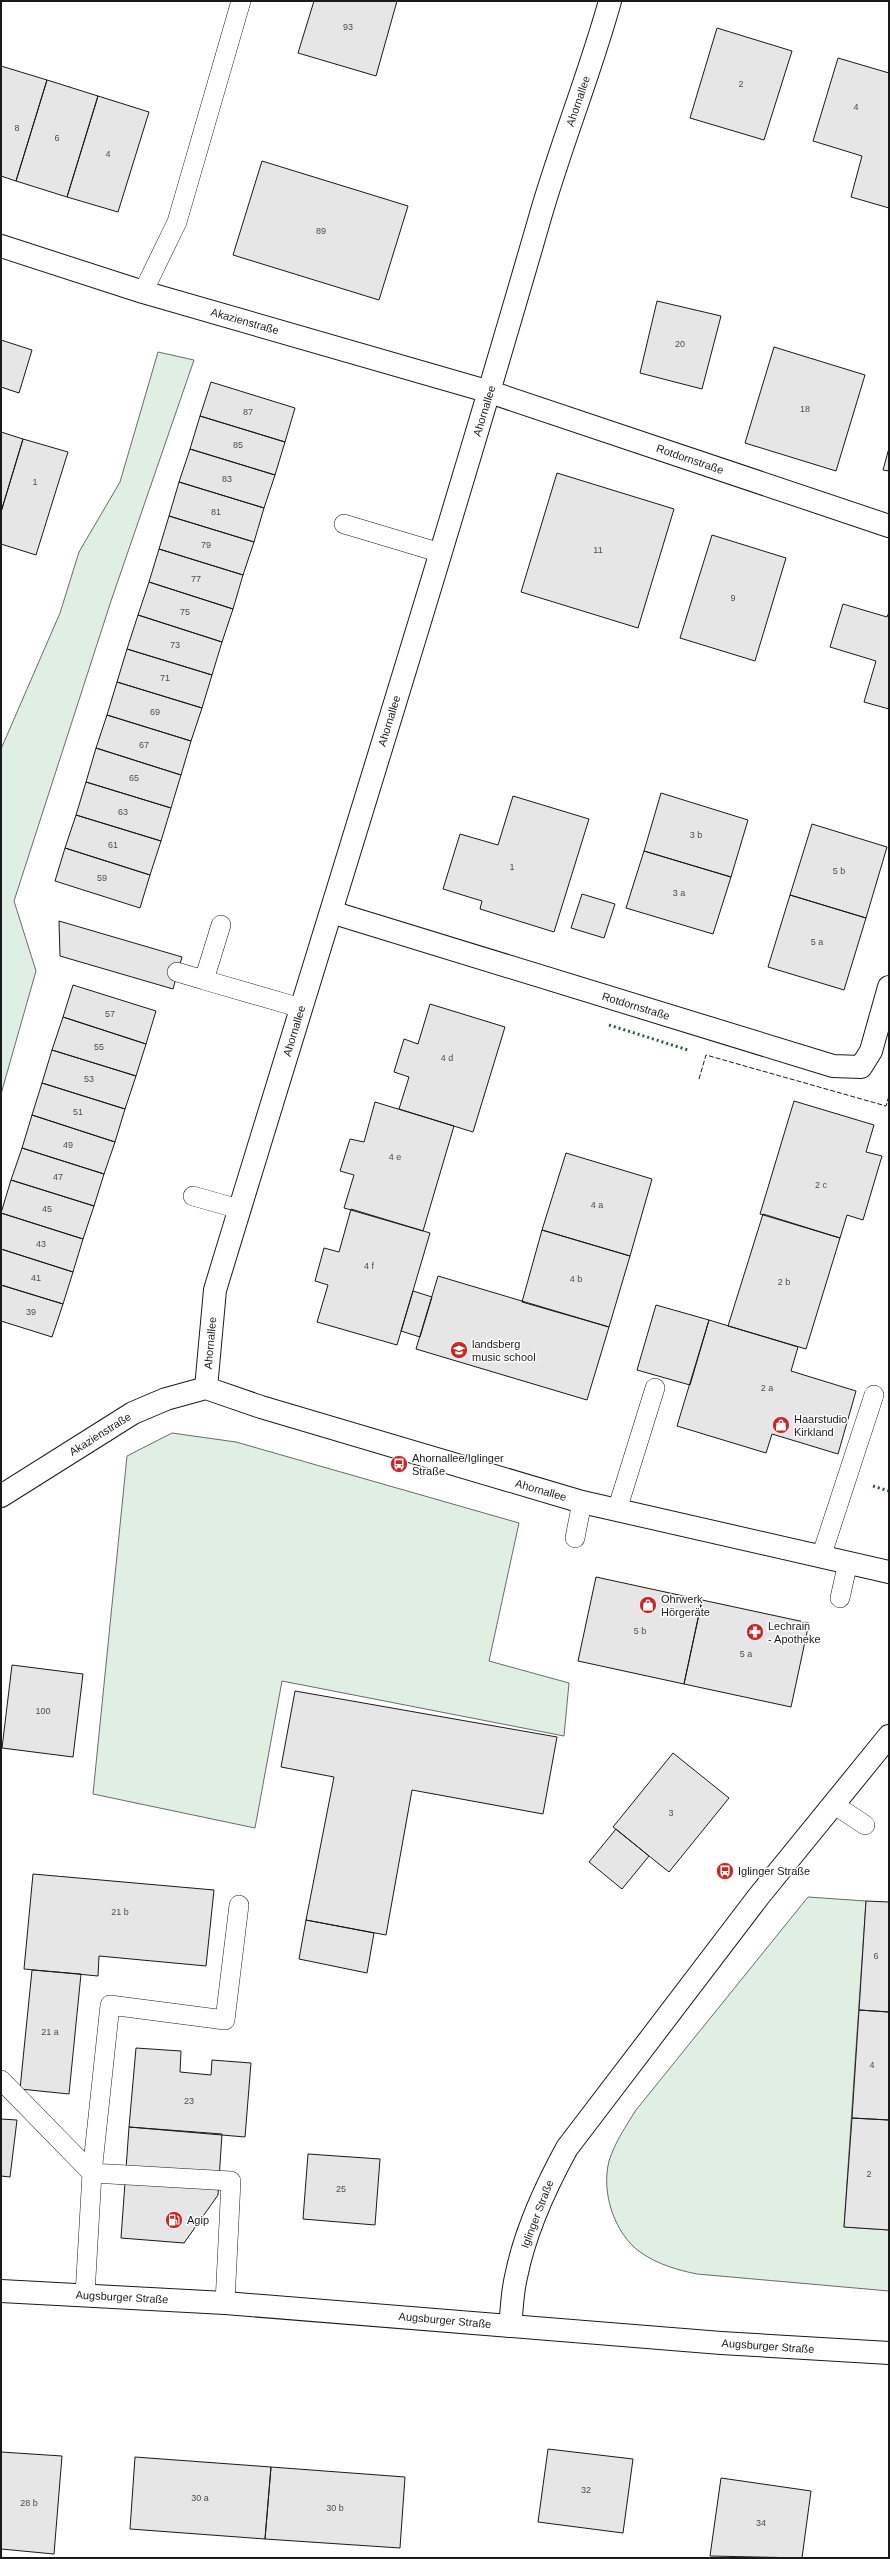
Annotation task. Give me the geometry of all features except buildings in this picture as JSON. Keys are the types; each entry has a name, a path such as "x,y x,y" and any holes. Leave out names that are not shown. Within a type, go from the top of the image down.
{"street":[{"name":"Ahornallee","path":"610,1 542,211 490,392 215,1290 206,1388 268,1409 582,1502 889,1572"},
{"name":"Akazienstraße","path":"1,246 143,292 490,392"},
{"name":"Rotdornstraße","path":"490,392 889,526"},
{"name":"Rotdornstraße","path":"331,912 833,1066 861,1067 871,1050 889,987"},
{"name":"Akazienstraße","path":"1,1496 133,1413 166,1399 206,1388"},
{"name":"Iglinger Straße","path":"510,2326 516,2277 526,2243 545,2189 567,2148 832,1804 889,1736"},
{"name":"Augsburger Straße","path":"1,2291 225,2303 510,2326 889,2353"}],"lane":[{"path":"143,292 177,222 241,1"},
{"path":"344,524 441,553"},
{"path":"204,980 221,925"},
{"path":"177,972 301,1008"},
{"path":"193,1196 239,1210"},
{"path":"618,1510 655,1388"},
{"path":"821,1556 874,1395"},
{"path":"575,1538 582,1502"},
{"path":"840,1598 848,1562"},
{"path":"832,1804 865,1825"},
{"path":"85,2295 92,2173 110,2005 225,2020 239,1905"},
{"path":"1,2080 92,2173 231,2181 225,2303"}],"green space":[{"path":"158,352 194,360 111,601 14,901 36,971 1,1094 1,749 60,613 79,552 120,482"},
{"path":"172,1433 236,1442 519,1523 489,1661 569,1683 564,1736 282,1681 255,1828 93,1794 127,1456"},
{"path":"808,1897 866,1901 844,2227 889,2230 889,2291 697,2274 675,2268 660,2263 647,2256 631,2244 617,2223 608,2198 607,2173 611,2154 636,2110"}],"hedge":[{"path":"609,1025 688,1050"},
{"path":"873,1486 889,1491"}],"fence":[{"path":"699,1079 706,1055 886,1106 889,1096"}],"place":[{"name":"landsberg music school","path":"459,1350"},
{"name":"Haarstudio Kirkland","path":"781,1425"},
{"name":"Ahornallee/Iglinger Straße","path":"399,1464"},
{"name":"Ohrwerk Hörgeräte","path":"648,1605"},
{"name":"Lechrain - Apotheke","path":"755,1632"},
{"name":"Iglinger Straße","path":"725,1871"},
{"name":"Agip","path":"174,2220"}]}
